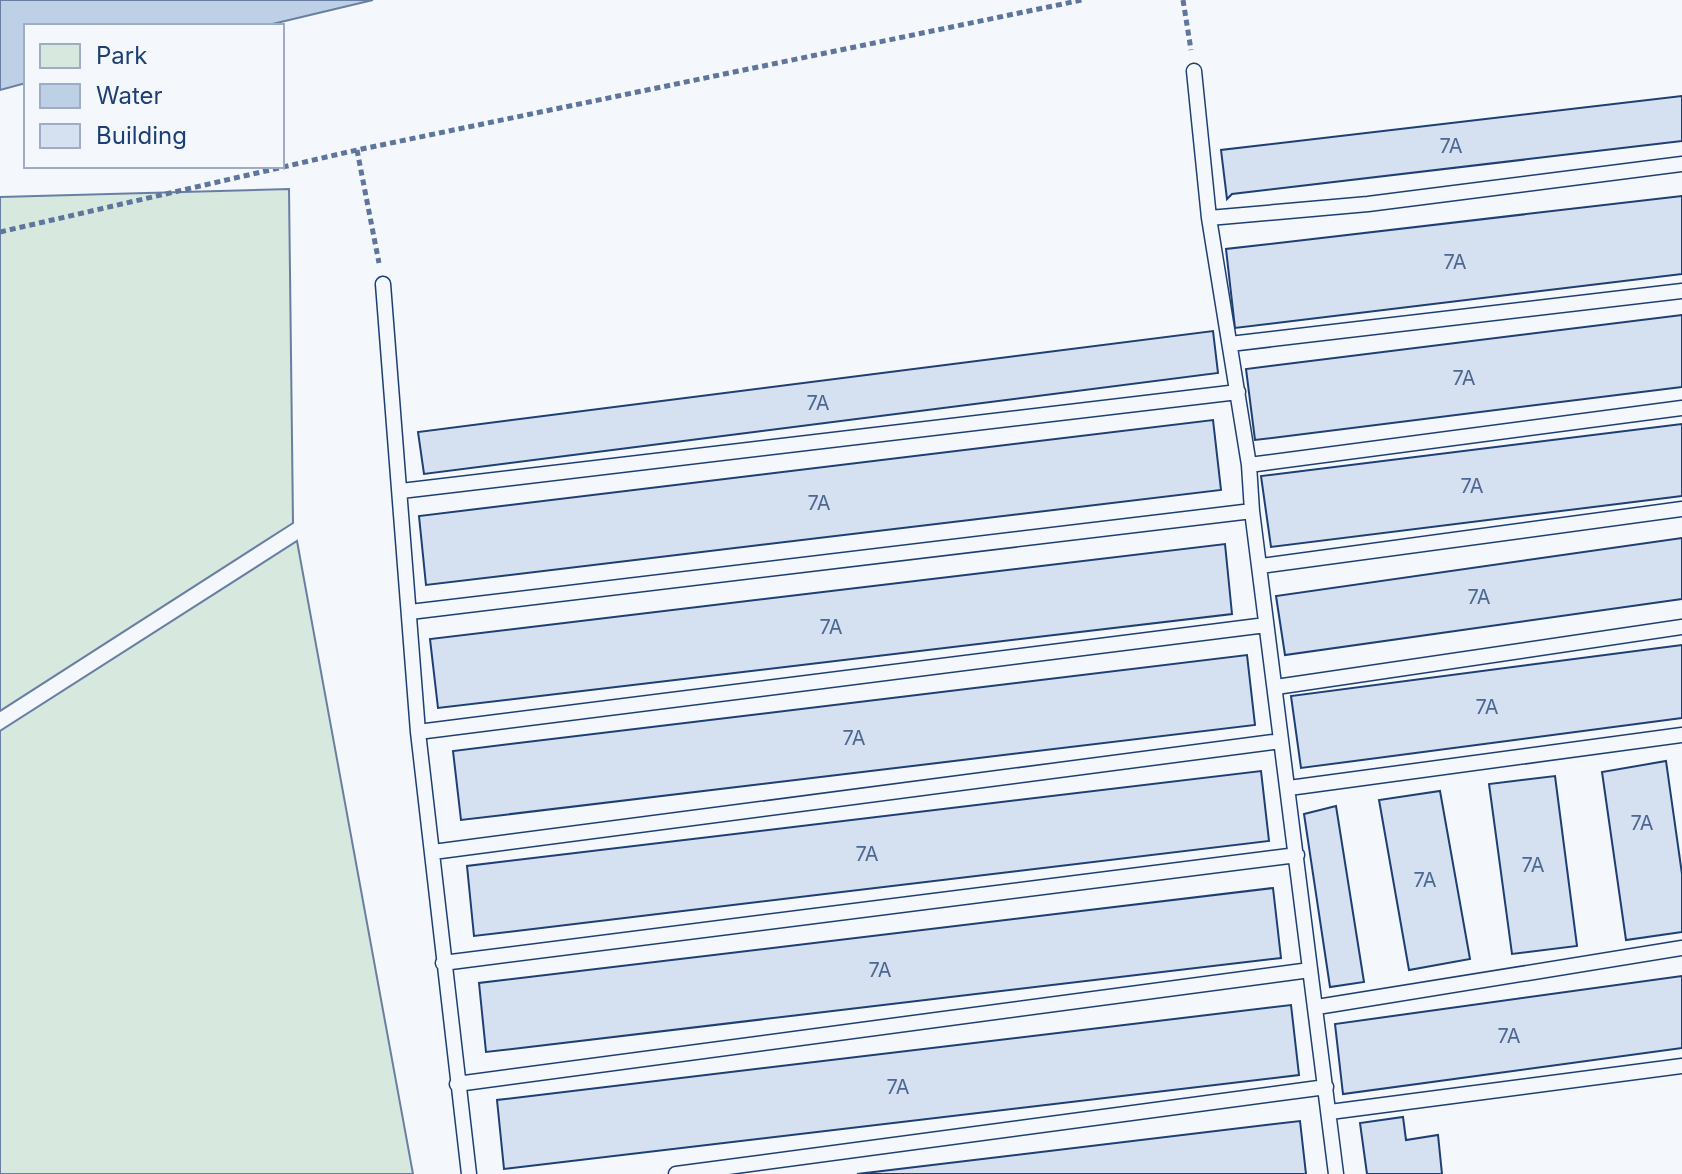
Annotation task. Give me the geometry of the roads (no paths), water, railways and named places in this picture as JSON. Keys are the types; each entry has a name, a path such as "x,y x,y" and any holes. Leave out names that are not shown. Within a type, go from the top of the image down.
{"lane":[{"path":"1194,71 1209,218 1249,465 1252,511 1336,1174"},
{"path":"1209,218 1368,204 1682,164"},
{"path":"383,284 418,732 469,1174"},
{"path":"1230,344 1682,291"},
{"path":"401,491 1238,392"},
{"path":"1249,465 1682,408"},
{"path":"1261,566 1682,509"},
{"path":"410,612 1252,511"},
{"path":"418,732 1266,625"},
{"path":"1276,687 1682,627"},
{"path":"1289,788 1682,735"},
{"path":"433,852 1281,741"},
{"path":"443,963 1297,855"},
{"path":"1317,1007 1682,948"},
{"path":"457,1084 1310,970"},
{"path":"1330,1112 1682,1066"},
{"path":"676,1174 1326,1087"}],"water":[{"path":"0,0 373,0 272,24 24,24 24,84 0,90"}]}
